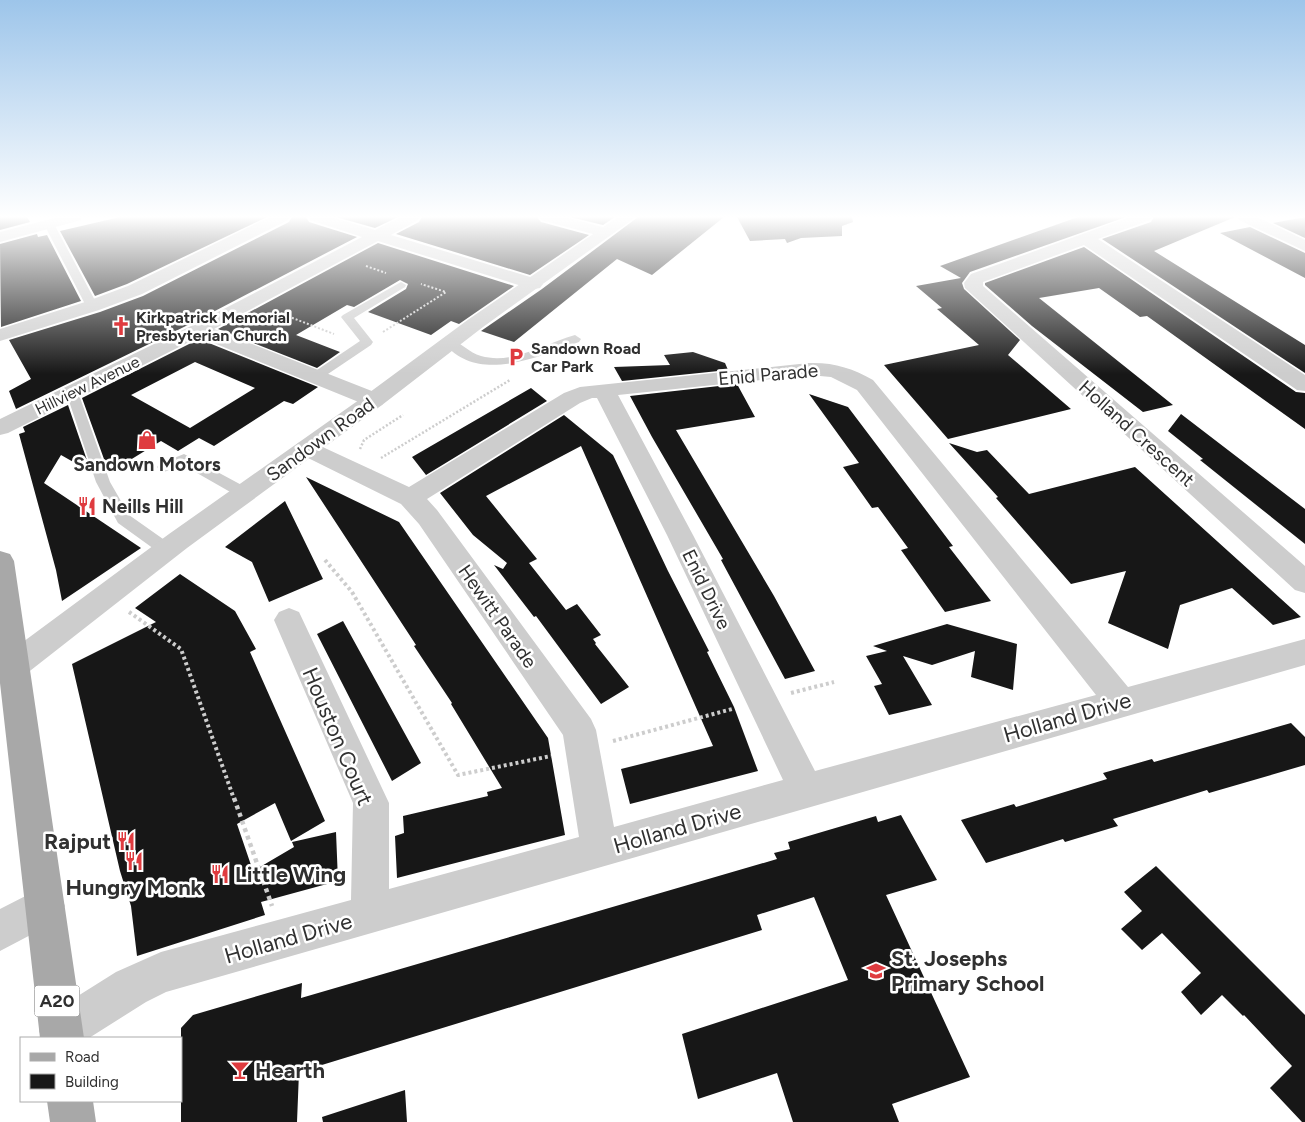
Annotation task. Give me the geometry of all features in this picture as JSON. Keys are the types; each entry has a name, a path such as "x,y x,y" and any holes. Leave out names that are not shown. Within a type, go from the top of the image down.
{"main road":[{"name":"A20","path":"0,561 62,1034"},
{"path":"70,1102 73,1122"}],"street":[{"path":"0,335 92,306 135,290 176,269"},
{"name":"Hillview Avenue","path":"0,428 198,330 314,269"},
{"path":"488,269 534,284"},
{"name":"Sandown Road","path":"15,666 244,493 554,269"},
{"name":"Holland Crescent","path":"1000,269 977,278 973,283 974,288 1305,582"},
{"path":"1132,269 1305,385"},
{"path":"198,330 374,400"},
{"name":"Enid Parade","path":"410,498 572,398 588,392 809,369 840,371 866,385 1121,702"},
{"name":"Enid Drive","path":"605,390 680,535 806,790"},
{"name":"Hewitt Parade","path":"306,448 410,498 428,517 579,730 600,850"},
{"name":"Houston Court","path":"288,620 371,803 370,915"},
{"name":"Holland Drive","path":"62,1034 132,987 161,973 806,790 1305,652"},
{"path":"0,931 45,906"}],"lane":[{"path":"73,269 92,306"},
{"path":"316,377 367,342 348,317 401,285"},
{"path":"450,343 462,352 480,360 504,361 575,339"},
{"path":"72,392 103,482 123,519 167,550"},
{"path":"164,467 184,459 244,493"}],"path":[{"path":"252,302 363,345"},
{"path":"353,471 514,378"},
{"path":"353,471 364,440 404,415"},
{"path":"106,596 181,649 283,939"}],"building":[{"path":"0,269 65,269 81,301 1,327"},
{"path":"81,269 158,269 127,284 95,296"},
{"path":"196,269 295,269 190,324 16,409 9,391 31,379 9,340 100,312 143,296"},
{"path":"329,269 461,269 514,286 459,324 451,321 431,335 368,312 406,289 408,284 400,280 354,307 347,305 296,335 340,352 317,368 218,329"},
{"path":"512,269 538,269 530,275"},
{"path":"568,269 604,269 514,342 481,331"},
{"path":"640,269 659,269 652,275"},
{"path":"946,269 977,269 970,272 962,283 964,289 1020,340 1008,355 1071,409 948,439 884,365 979,345 937,309 942,308 916,286 961,278"},
{"path":"1023,269 1117,269 1296,392 1305,393 1305,429 1147,316 1140,317 1099,288 1039,298 1173,405 1143,412 1032,326 985,283"},
{"path":"1148,269 1183,269 1305,345 1305,373"},
{"path":"1289,269 1305,269 1305,278"},
{"path":"199,339 318,387 293,404 284,401 214,446 199,438 178,451 161,441 109,473 82,398","holes":["195,362 255,388 190,428 131,395"]},
{"path":"693,352 725,363 728,370 622,381 614,367 670,365 664,355"},
{"path":"737,384 755,417 676,430 774,596 815,671 785,679 721,560 723,559 630,396"},
{"path":"531,388 547,401 426,475 412,457"},
{"path":"809,394 848,407 953,546 949,547 991,601 945,612 901,550 908,548 878,507 872,508 843,467 859,463"},
{"path":"68,405 91,472 61,455 44,483 141,548 62,601 56,570 19,434 25,432 23,427"},
{"path":"1181,414 1305,509 1305,544 1200,460 1203,459 1168,431"},
{"path":"564,415 613,455 668,571 709,651 707,652 734,707 758,771 630,804 621,769 713,746 581,446 486,496 537,559 529,563 566,610 577,604 601,635 593,639 595,644 629,687 601,704 536,616 534,617 494,565 503,569 507,563 473,535 440,493"},
{"path":"949,443 977,452 987,450 1029,494 1135,467 1301,617 1273,625 1232,588 1180,605 1168,649 1108,623 1126,571 1071,584 996,498 998,497"},
{"path":"306,477 399,522 548,738 565,835 397,878 395,836 404,833 403,816 488,796 487,792 502,788 452,703 414,646 416,645"},
{"path":"285,501 323,579 269,602 252,562 225,547"},
{"path":"180,574 235,611 256,649 250,652 325,821 291,841 275,803 237,824 253,871 294,847 292,842 336,832 338,881 261,902 265,915 137,956 131,906 120,871 72,664 156,622 135,608"},
{"path":"343,621 421,763 392,781 317,634"},
{"path":"947,624 1017,644 1013,690 971,677 975,651 932,665 903,656 932,705 889,715 874,686 882,684 866,656 887,651 873,646"},
{"path":"1291,723 1305,737 1305,765 1209,793 1207,790 1113,819 1118,826 1065,842 1063,839 986,863 961,820 1014,804 1016,807 1107,779 1103,773 1152,759 1154,762"},
{"path":"901,815 937,880 886,895 970,1077 892,1104 899,1122 793,1122 777,1073 698,1099 682,1034 848,980 814,897 757,915 762,930 299,1072 297,1122 181,1122 181,1028 193,1015 302,983 301,998 777,859 774,853 790,849 788,842 876,816 878,822"},
{"path":"1156,866 1305,1015 1305,1122 1302,1122 1270,1088 1292,1066 1244,1015 1222,995 1201,1015 1181,992 1201,973 1162,933 1142,950 1121,929 1142,911 1124,892"},
{"path":"405,1090 407,1122 323,1122 322,1117"}],"place":[{"name":"Kirkpatrick Memorial Presbyterian Church","path":"121,326"},
{"name":"Sandown Road Car Park","path":"516,357"},
{"name":"Sandown Motors","path":"147,440"},
{"name":"Neills Hill","path":"87,506"},
{"name":"Rajput","path":"126,841"},
{"name":"Hungry Monk","path":"134,861"},
{"name":"Little Wing","path":"220,874"},
{"name":"St. Josephs Primary School","path":"876,971"},
{"name":"Hearth","path":"240,1070"}]}
